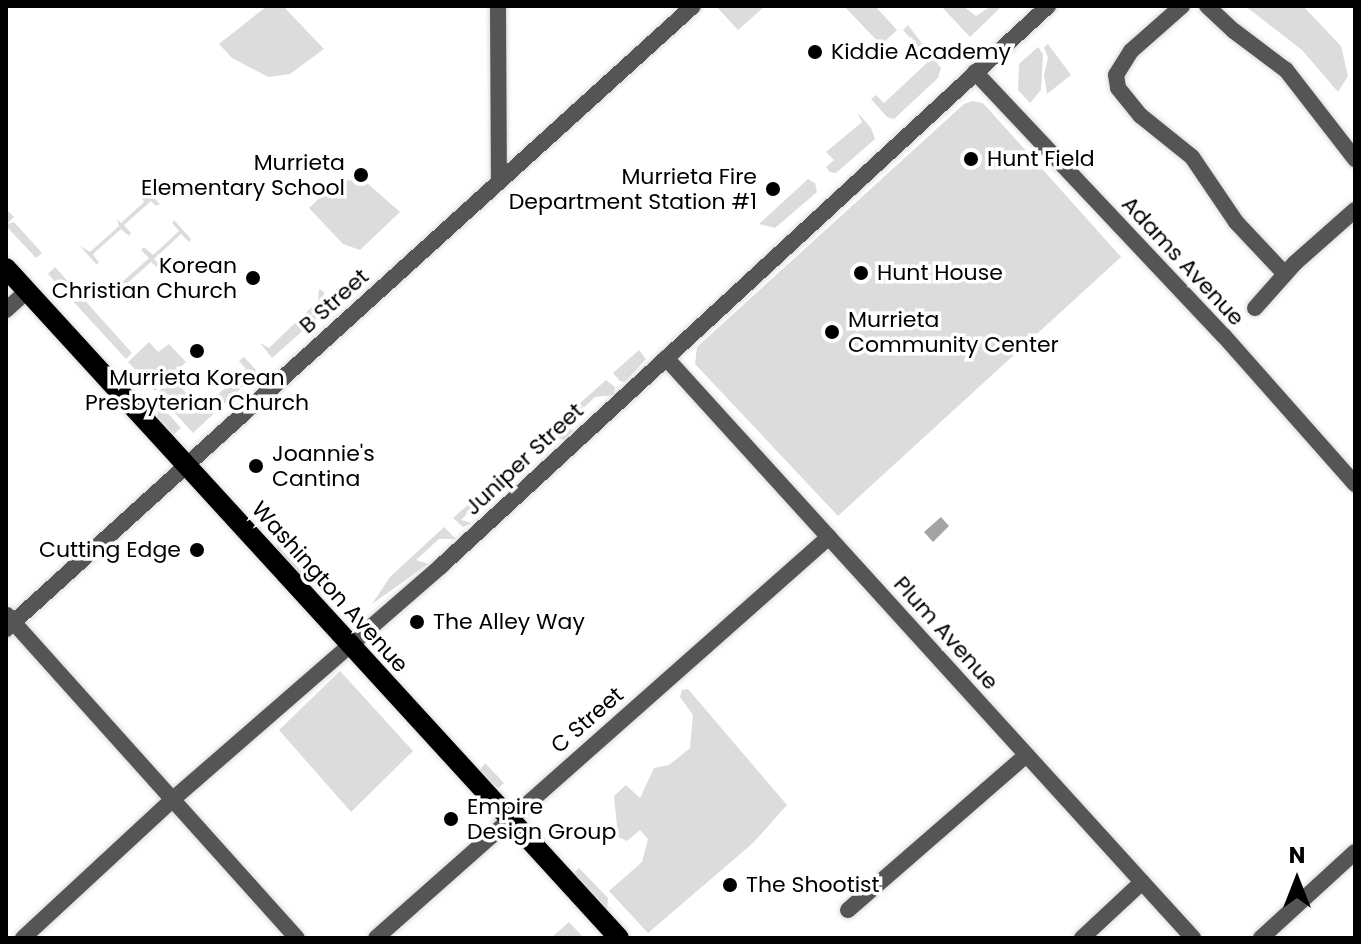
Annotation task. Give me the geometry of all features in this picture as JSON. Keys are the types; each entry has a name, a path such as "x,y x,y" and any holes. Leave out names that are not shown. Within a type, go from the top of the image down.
{"main road":[{"name":"Washington Avenue","path":"6,268 619,938"}],"street":[{"path":"498,6 499,181"},
{"name":"B Street","path":"8,622 188,467 693,6"},
{"name":"Juniper Street","path":"23,938 172,800 441,566 1048,6"},
{"path":"1182,6 1122,63 1116,75 1118,88 1141,116 1192,157 1236,222 1285,274"},
{"path":"1207,6 1286,70 1355,159"},
{"name":"Adams Avenue","path":"975,72 1224,336 1355,484"},
{"path":"1255,308 1285,274 1355,210"},
{"path":"6,310 27,291"},
{"name":"Plum Avenue","path":"666,358 1193,938"},
{"name":"C Street","path":"376,938 829,537"},
{"path":"8,622 297,938"},
{"path":"848,910 1026,755"},
{"path":"1261,938 1355,852"},
{"path":"1082,938 1142,882"}],"shaded area":[{"path":"267,6 283,6 324,49 290,74 268,77 232,58 219,44"},
{"path":"716,6 765,6 738,30"},
{"path":"844,6 875,6 897,30 881,45"},
{"path":"941,6 963,6 976,16 991,6 1002,6 970,37"},
{"path":"1245,6 1303,6 1341,46 1348,76 1338,92 1302,50"},
{"path":"908,25 941,68 938,78 894,119 887,117 871,99 876,95 884,103 930,60 903,30"},
{"path":"1048,44 1071,75 1047,94 1044,75 1048,58 1044,47"},
{"path":"1038,47 1043,54 1041,90 1030,103 1018,90 1019,64"},
{"path":"972,101 983,103 1121,257 838,516 695,364 697,347 964,104"},
{"path":"857,112 871,128 875,139 836,173 830,172 826,167 834,160 826,152 862,122"},
{"path":"808,179 815,183 817,192 775,228 759,224"},
{"path":"346,180 366,182 400,212 360,250 343,244 309,208 330,188"},
{"path":"147,191 160,204 156,206 151,201 124,225 131,233 129,236 121,229 93,254 99,263 96,264 80,246 90,252 119,226 117,219 121,223 144,202 140,196"},
{"path":"6,209 14,217 7,224 14,222 42,253 36,258 6,226"},
{"path":"174,220 191,239 189,242 181,234 154,259 162,267 159,269 151,262 123,287 129,296 127,298 110,279 120,284 149,258 141,250 144,247 153,255 179,231 172,223"},
{"path":"55,267 132,353 126,359 48,274"},
{"path":"319,289 324,292 323,313 272,358 260,343 269,348 318,301"},
{"path":"149,342 158,352 169,344 186,362 155,391 128,362"},
{"path":"639,350 646,359 625,382 620,381 613,373"},
{"path":"244,357 256,370 253,377 193,433 157,393 181,373 188,380 182,389 202,409 246,369 239,361"},
{"path":"606,380 615,387 614,395 595,397 562,428 574,430 564,440 560,439 551,429"},
{"path":"158,402 181,428 173,435 158,417"},
{"path":"487,488 497,501 477,504 461,520 472,523 463,527 453,518"},
{"path":"941,517 949,526 933,542 924,532"},
{"path":"444,527 456,539 439,539 416,560 428,564 372,604 390,577"},
{"path":"280,538 301,564 301,576 276,548"},
{"path":"340,671 413,751 351,812 279,730"},
{"path":"688,689 787,805 753,843 648,933 609,891 642,862 648,839 640,830 627,841 618,837 614,796 626,785 640,798 654,768 669,765 690,748 693,715 680,697 682,690"},
{"path":"485,763 504,783 498,788 479,772"},
{"path":"579,868 608,898 607,912 573,874"},
{"path":"569,922 584,938 551,938"}],"place":[{"name":"Kiddie Academy","path":"815,52"},
{"name":"Hunt Field","path":"971,159"},
{"name":"Murrieta Elementary School","path":"361,175"},
{"name":"Murrieta Fire Department Station #1","path":"773,189"},
{"name":"Hunt House","path":"861,273"},
{"name":"Korean Christian Church","path":"253,278"},
{"name":"Murrieta Community Center","path":"832,332"},
{"name":"Murrieta Korean Presbyterian Church","path":"197,351"},
{"name":"Joannie's Cantina","path":"256,466"},
{"name":"Cutting Edge","path":"197,550"},
{"name":"The Alley Way","path":"417,622"},
{"name":"Empire Design Group","path":"451,819"},
{"name":"The Shootist","path":"730,885"}]}
